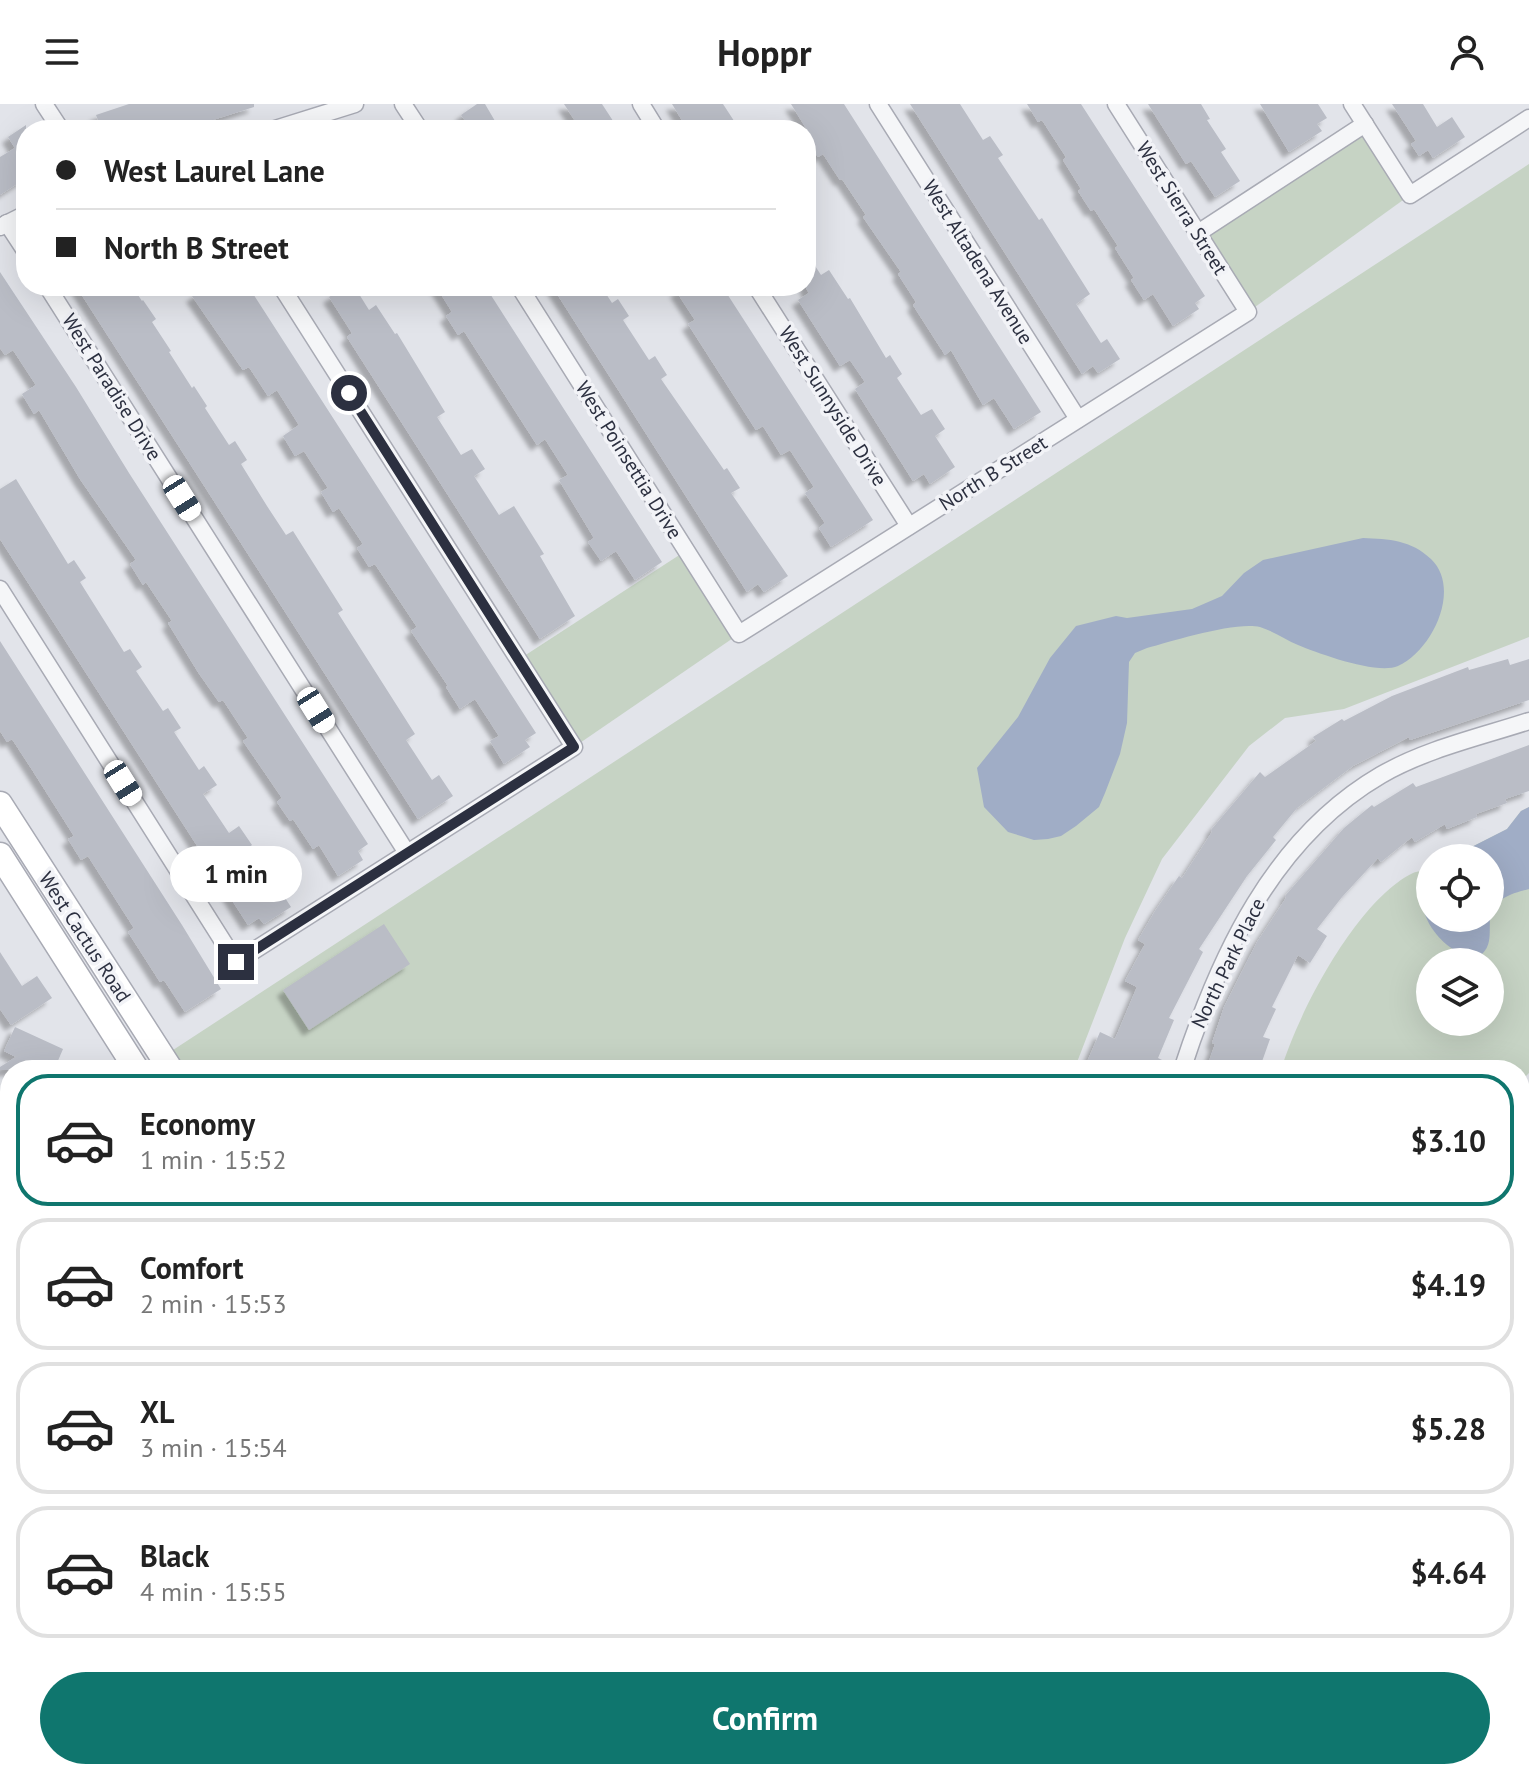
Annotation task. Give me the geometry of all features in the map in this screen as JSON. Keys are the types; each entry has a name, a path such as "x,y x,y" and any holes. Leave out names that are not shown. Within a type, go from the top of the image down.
{"street":[{"path":"304,120 355,104"},
{"name":"West Altadena Avenue","path":"878,104 1078,419"},
{"name":"West Sierra Street","path":"1116,104 1248,312"},
{"path":"1352,104 1410,195 1529,118"},
{"path":"1198,233 1365,124"},
{"name":"West Paradise Drive","path":"53,296 407,853"},
{"path":"0,589 5,608 236,962 574,747 287,296"},
{"name":"West Poinsettia Drive","path":"525,296 739,634"},
{"name":"West Sunnyside Drive","path":"762,296 909,526"},
{"name":"North B Street","path":"739,634 1248,312"},
{"name":"North Park Place","path":"1185,1060 1200,1013 1248,914 1296,844 1320,818 1383,774 1422,756 1529,721"},
{"name":"West Cactus Road","path":"0,804 165,1060"},
{"name":"West Cactus Road","path":"0,855 131,1060"}],"green space":[{"path":"1365,124 1410,195 1248,312 1198,233"},
{"path":"1529,164 1529,637 1344,709 1285,718 1249,746 1162,859 1125,938 1078,1060 175,1060 170,1052"},
{"path":"687,550 739,634 574,747 518,660"},
{"path":"1529,807 1529,1060 1284,1060 1315,990 1351,932 1392,887 1413,873 1416,872 1416,932 1504,932 1504,844 1478,844 1507,829 1521,811"}],"water":[{"path":"1363,538 1408,544 1431,559 1440,572 1444,586 1439,618 1422,647 1410,658 1389,668 1363,666 1298,645 1260,627 1249,626 1204,633 1147,648 1135,653 1129,662 1127,723 1120,754 1099,807 1061,836 1034,840 1008,832 984,807 977,768 1018,717 1050,658 1076,626 1116,616 1127,618 1192,609 1222,596 1244,573 1263,560"},
{"path":"1529,807 1529,889 1504,898 1504,844 1478,844 1507,829 1521,811"},
{"path":"1435,932 1490,932 1486,948 1451,948"}],"building":[{"path":"129,104 254,104 254,107 213,120 98,120 96,115"},
{"path":"477,104 485,104 494,120 465,120 461,115"},
{"path":"564,104 602,104 612,120 574,120"},
{"path":"672,104 723,104 733,120 682,120"},
{"path":"791,104 844,104 1041,412 1014,429 994,398 983,405 951,350 945,355 913,305 916,302 898,274 901,272 863,217 866,215 823,154 818,157 816,154 816,120 801,120"},
{"path":"910,104 960,104 983,140 990,136 1003,155 998,158 1039,220 1042,218 1090,294 1076,304 1101,343 1107,339 1120,359 1098,373 1093,366 1082,374"},
{"path":"1027,104 1081,104 1205,296 1195,303 1199,309 1173,326 1153,294 1144,300 1115,248 1118,246 1078,191 1081,189 1063,160 1066,157 1042,120 1038,122"},
{"path":"1148,104 1201,104 1210,119 1207,120 1226,149 1221,152 1240,181 1215,197 1191,161 1186,164"},
{"path":"1260,104 1318,104 1327,118 1317,124 1322,131 1289,152"},
{"path":"1392,104 1423,104 1437,127 1452,117 1465,137 1433,158 1428,150 1419,156 1411,144 1416,141"},
{"path":"16,132 16,185 0,195 0,157 15,148 8,137"},
{"path":"816,267 821,275 829,270 850,298 886,358 890,355 902,374 897,378 921,415 932,409 945,429 935,436 955,467 930,484 924,474 913,481 855,389 865,382 850,360 840,366 798,300 804,296 816,296"},
{"path":"0,272 368,844 358,851 363,860 338,876 319,845 313,849 277,802 282,798 243,741 248,738 223,700 219,702 198,672 168,623 172,621 130,564 136,560 80,479 39,410 34,414 22,394 36,385 13,350 5,355 0,348"},
{"path":"82,296 139,296 143,300 156,319 152,322 169,352 207,406 205,408 229,445 235,441 247,460 241,464 267,506 286,535 293,531 343,610 338,613 415,734 406,740 432,780 439,775 453,796 418,819"},
{"path":"192,296 254,296 536,733 525,740 530,747 504,764 490,741 499,736 475,699 460,709 411,631 417,627 375,564 369,567 357,548 363,544 339,508 333,512 321,492 328,488 304,451 295,456 283,436 299,425 277,390 268,396 249,367 243,370"},
{"path":"360,296 369,310 376,305 397,333 445,412 437,417 461,455 472,449 485,469 474,476 499,515 514,506 544,554 540,556 575,616 540,639 347,337 352,333 329,297"},
{"path":"442,296 491,296 662,562 635,580 616,551 601,561 588,542 594,538 559,480 568,475 545,439 537,445 464,331 458,335 446,316 452,312"},
{"path":"558,296 607,296 612,303 618,299 629,316 623,320 649,360 655,356 667,375 661,379 740,488 731,493 788,576 764,592 758,584 747,592"},
{"path":"679,296 728,296 873,520 831,547 819,528 825,523 805,493 814,487 790,450 781,455 763,426 756,430 688,324 695,320"},
{"path":"16,479 68,564 74,560 86,578 80,582 124,652 130,649 142,667 136,671 163,711 168,708 181,728 174,732 199,770 204,766 217,785 203,794 229,833 239,826 252,845 248,848 291,907 264,924 259,918 248,925 0,539 0,489"},
{"path":"0,641 221,989 185,1012 164,980 160,982 128,932 134,928 88,856 81,860 68,839 74,836 12,739 7,742 0,731"},
{"path":"1508,659 1510,665 1529,659 1529,700 1410,740 1409,737 1353,766 1297,808 1273,837 1276,840 1247,876 1199,949 1203,952 1169,1018 1174,1020 1158,1058 1162,1060 1088,1060 1100,1032 1115,1039 1137,987 1125,981 1145,944 1138,940 1155,911 1179,876 1182,878 1211,830 1260,772 1265,777 1316,741 1313,737 1342,719 1344,721 1392,696 1468,667 1469,670"},
{"path":"1529,745 1529,791 1505,799 1507,803 1447,829 1445,824 1415,842 1412,837 1381,862 1378,858 1342,897 1317,929 1327,936 1310,963 1298,955 1272,1007 1276,1009 1263,1037 1270,1039 1263,1060 1209,1060 1224,1007 1285,896 1344,828 1372,805 1374,807 1413,783 1416,787"},
{"path":"384,924 410,964 309,1030 283,990"},
{"path":"0,952 22,986 37,976 52,998 11,1025 0,1009"},
{"path":"15,1027 63,1049 58,1060 11,1060 16,1057 4,1051"}],"route":[{"path":"236,962 574,747 349,393"}]}
